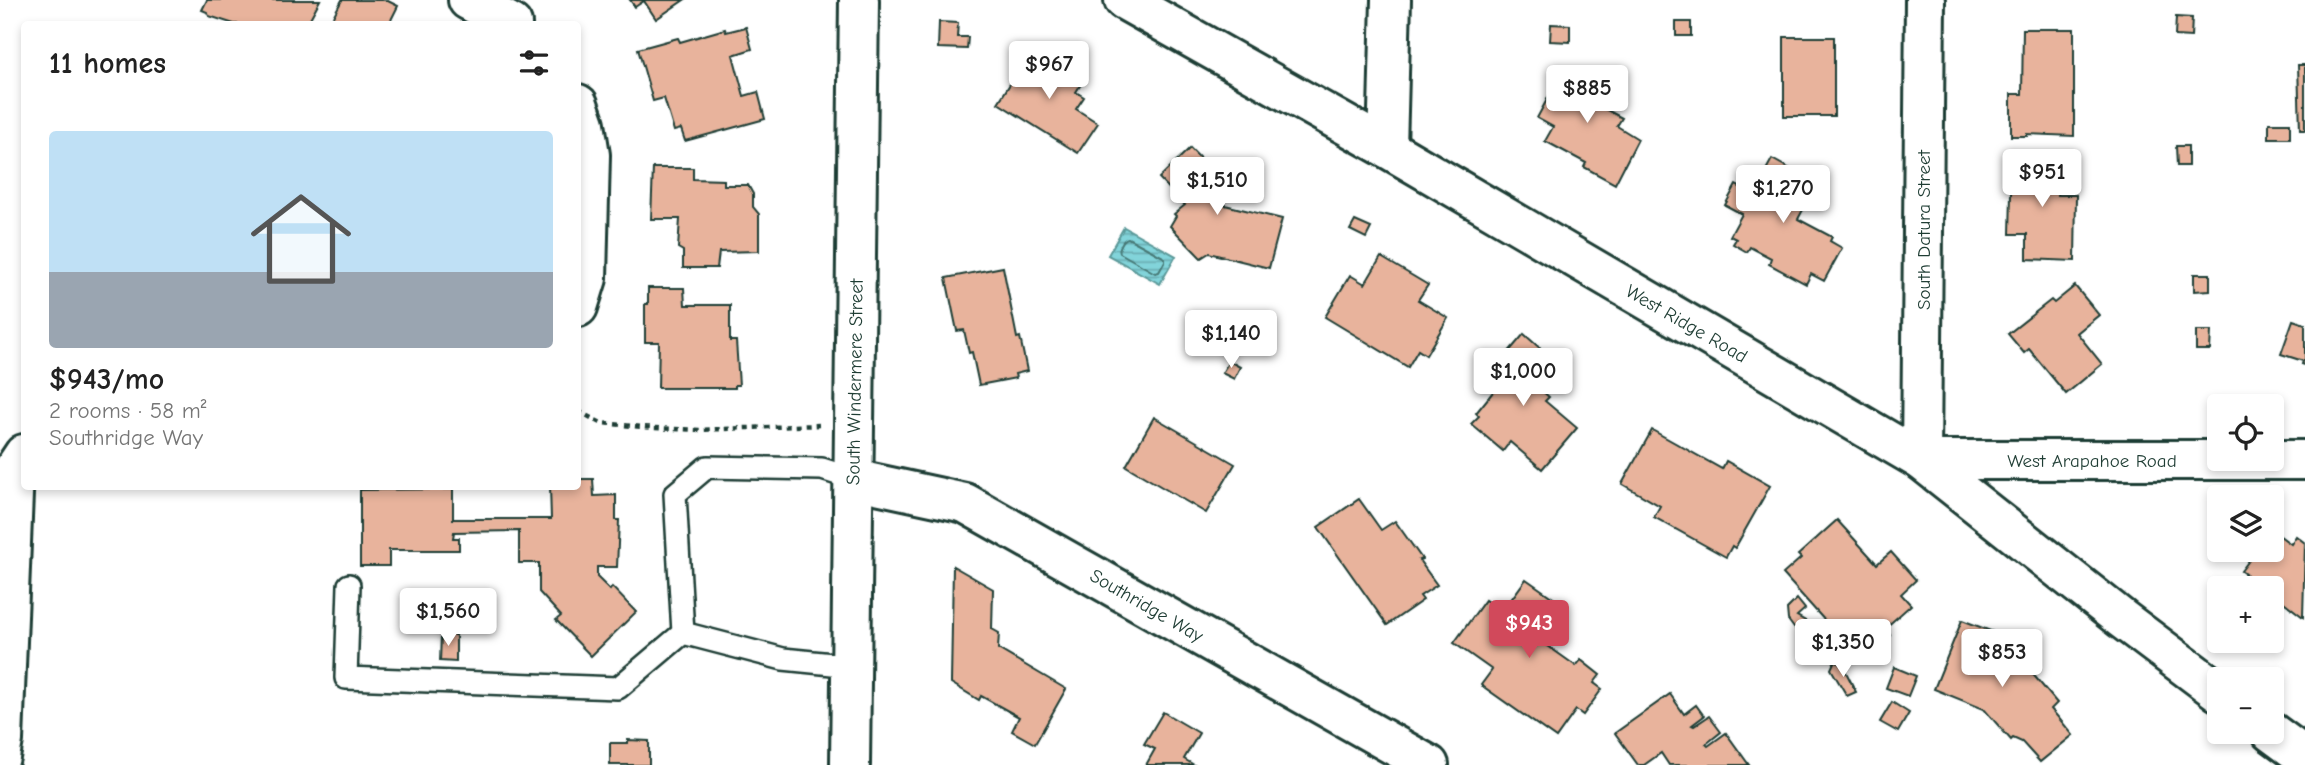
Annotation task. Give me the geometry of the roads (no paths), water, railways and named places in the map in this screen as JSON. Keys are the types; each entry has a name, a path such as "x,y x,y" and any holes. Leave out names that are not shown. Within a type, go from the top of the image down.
{"street":[{"path":"468,0 506,21"},
{"name":"South Windermere Street","path":"850,765 859,0"},
{"name":"West Ridge Road","path":"1124,0 1387,148 1921,460 2207,683"},
{"path":"1387,148 1391,0"},
{"name":"South Datura Street","path":"1921,460 1925,0"},
{"path":"581,113 590,155 587,278 581,297"},
{"path":"0,757 4,726 14,468 21,458"},
{"name":"West Arapahoe Road","path":"1921,460 2305,460"},
{"name":"Southridge Way","path":"853,478 965,503 1429,765"},
{"path":"2284,742 2305,757"}],"lane":[{"path":"684,633 675,494 707,467 822,468 853,478"},
{"path":"349,585 346,678 618,688 684,633"},
{"path":"684,633 783,659 852,666"}],"water":[{"path":"1124,227 1176,256 1160,284 1108,255"}]}
